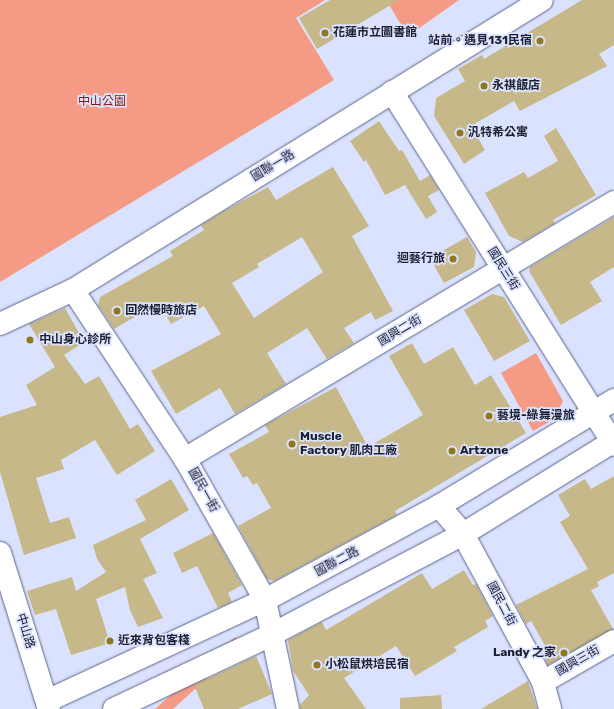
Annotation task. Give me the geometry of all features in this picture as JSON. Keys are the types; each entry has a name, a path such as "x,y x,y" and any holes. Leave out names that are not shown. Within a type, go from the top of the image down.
{"street":[{"name":"國聯一路","path":"0,324 73,290 542,0"},
{"name":"國民三街","path":"392,92 613,443"},
{"name":"國興二街","path":"186,459 504,270 614,202"},
{"name":"國民一街","path":"73,290 186,459 265,600 271,635 286,688 288,709"},
{"name":"國聯二路","path":"48,705 265,600 439,506 614,400"},
{"path":"114,709 271,635 463,534 613,443"},
{"name":"國民二街","path":"439,506 463,534 543,682 550,709"},
{"name":"中山路","path":"0,553 4,580 48,705"},
{"name":"國興三街","path":"543,682 614,641"}],"green space":[{"name":"中山公園","path":"0,0 325,0 296,18 334,80 0,282"},
{"path":"386,0 459,0 408,36"},
{"path":"536,353 563,401 554,419 533,431 501,373"},
{"path":"235,637 243,646 173,709 155,709"}],"building":[{"name":"花蓮市立圖書館","path":"330,0 399,0 317,49 299,18"},
{"path":"582,0 614,0 614,45 599,54 607,66 520,111 514,101 471,126 485,150 464,164 434,116 436,98 465,81 458,69 482,55 484,59"},
{"path":"379,121 399,151 402,150 420,181 430,175 439,190 428,196 437,212 426,219 405,185 385,195 366,160 364,162 350,141"},
{"path":"556,128 596,195 553,220 555,223 523,242 509,236 485,193 524,172 528,178 558,161 544,136"},
{"path":"333,167 369,226 352,236 393,311 375,320 371,312 344,328 354,343 327,359 307,328 267,353 286,384 235,414 220,388 176,414 151,371 221,334 204,306 171,324 159,303 114,329 98,305 100,297 173,256 170,251 204,230 201,225 224,211 268,187 276,200","holes":["302,237 323,272 254,318 232,283 259,267 257,264"]},
{"path":"614,217 614,267 590,282 602,301 561,325 529,271 530,267"},
{"name":"迴藝行旅","path":"467,237 476,252 474,267 444,283 430,258"},
{"path":"492,294 504,297 530,341 494,361 464,310"},
{"path":"65,308 84,342 64,355 85,384 99,376 130,429 138,424 155,451 117,475 95,440 61,460 64,469 36,478 50,523 69,517 76,538 24,555 0,472 0,417 37,405 26,385 55,367 29,324"},
{"path":"412,343 424,364 453,347 475,385 491,375 526,433 395,511 397,515 274,581 267,579 238,526 271,508 257,483 253,485 247,476 243,478 229,454 269,432 265,425 336,387 368,447 423,415 389,356"},
{"path":"614,476 614,573 597,582 599,586 591,590 613,629 548,665 545,659 551,656 531,621 526,624 516,605 588,569 560,522 570,516 558,495 585,479 591,489"},
{"path":"171,479 189,510 140,539 157,573 143,579 163,618 138,627 130,610 125,587 96,599 110,643 71,655 56,609 35,615 27,591 72,577 76,591 106,572 97,559 93,545 146,520 135,500"},
{"path":"213,533 242,585 228,593 232,602 218,608 197,566 182,573 173,553"},
{"path":"464,570 473,585 476,584 493,616 485,621 488,627 454,647 457,651 415,676 396,646 344,678 366,709 300,709 300,705 309,695 293,671 288,640 322,622 326,630 422,573 432,589"},
{"path":"256,656 272,694 238,709 204,709 194,685"},
{"path":"528,681 537,709 481,709"},
{"path":"441,695 442,709 400,709 400,698"}],"place":[{"name":"花蓮市立圖書館","path":"325,33"},
{"name":"站前。遇見131民宿","path":"540,41"},
{"name":"永祺飯店","path":"484,86"},
{"name":"汎特希公寓","path":"460,133"},
{"name":"迴藝行旅","path":"453,259"},
{"name":"回然慢時旅店","path":"117,311"},
{"name":"中山身心診所","path":"30,340"},
{"name":"藝境-綠舞漫旅","path":"489,416"},
{"name":"Muscle Factory 肌肉工廠","path":"292,444"},
{"name":"Artzone","path":"452,451"},
{"name":"近來背包客棧","path":"110,641"},
{"name":"Landy 之家","path":"564,653"},
{"name":"小松鼠烘培民宿","path":"317,665"}]}
